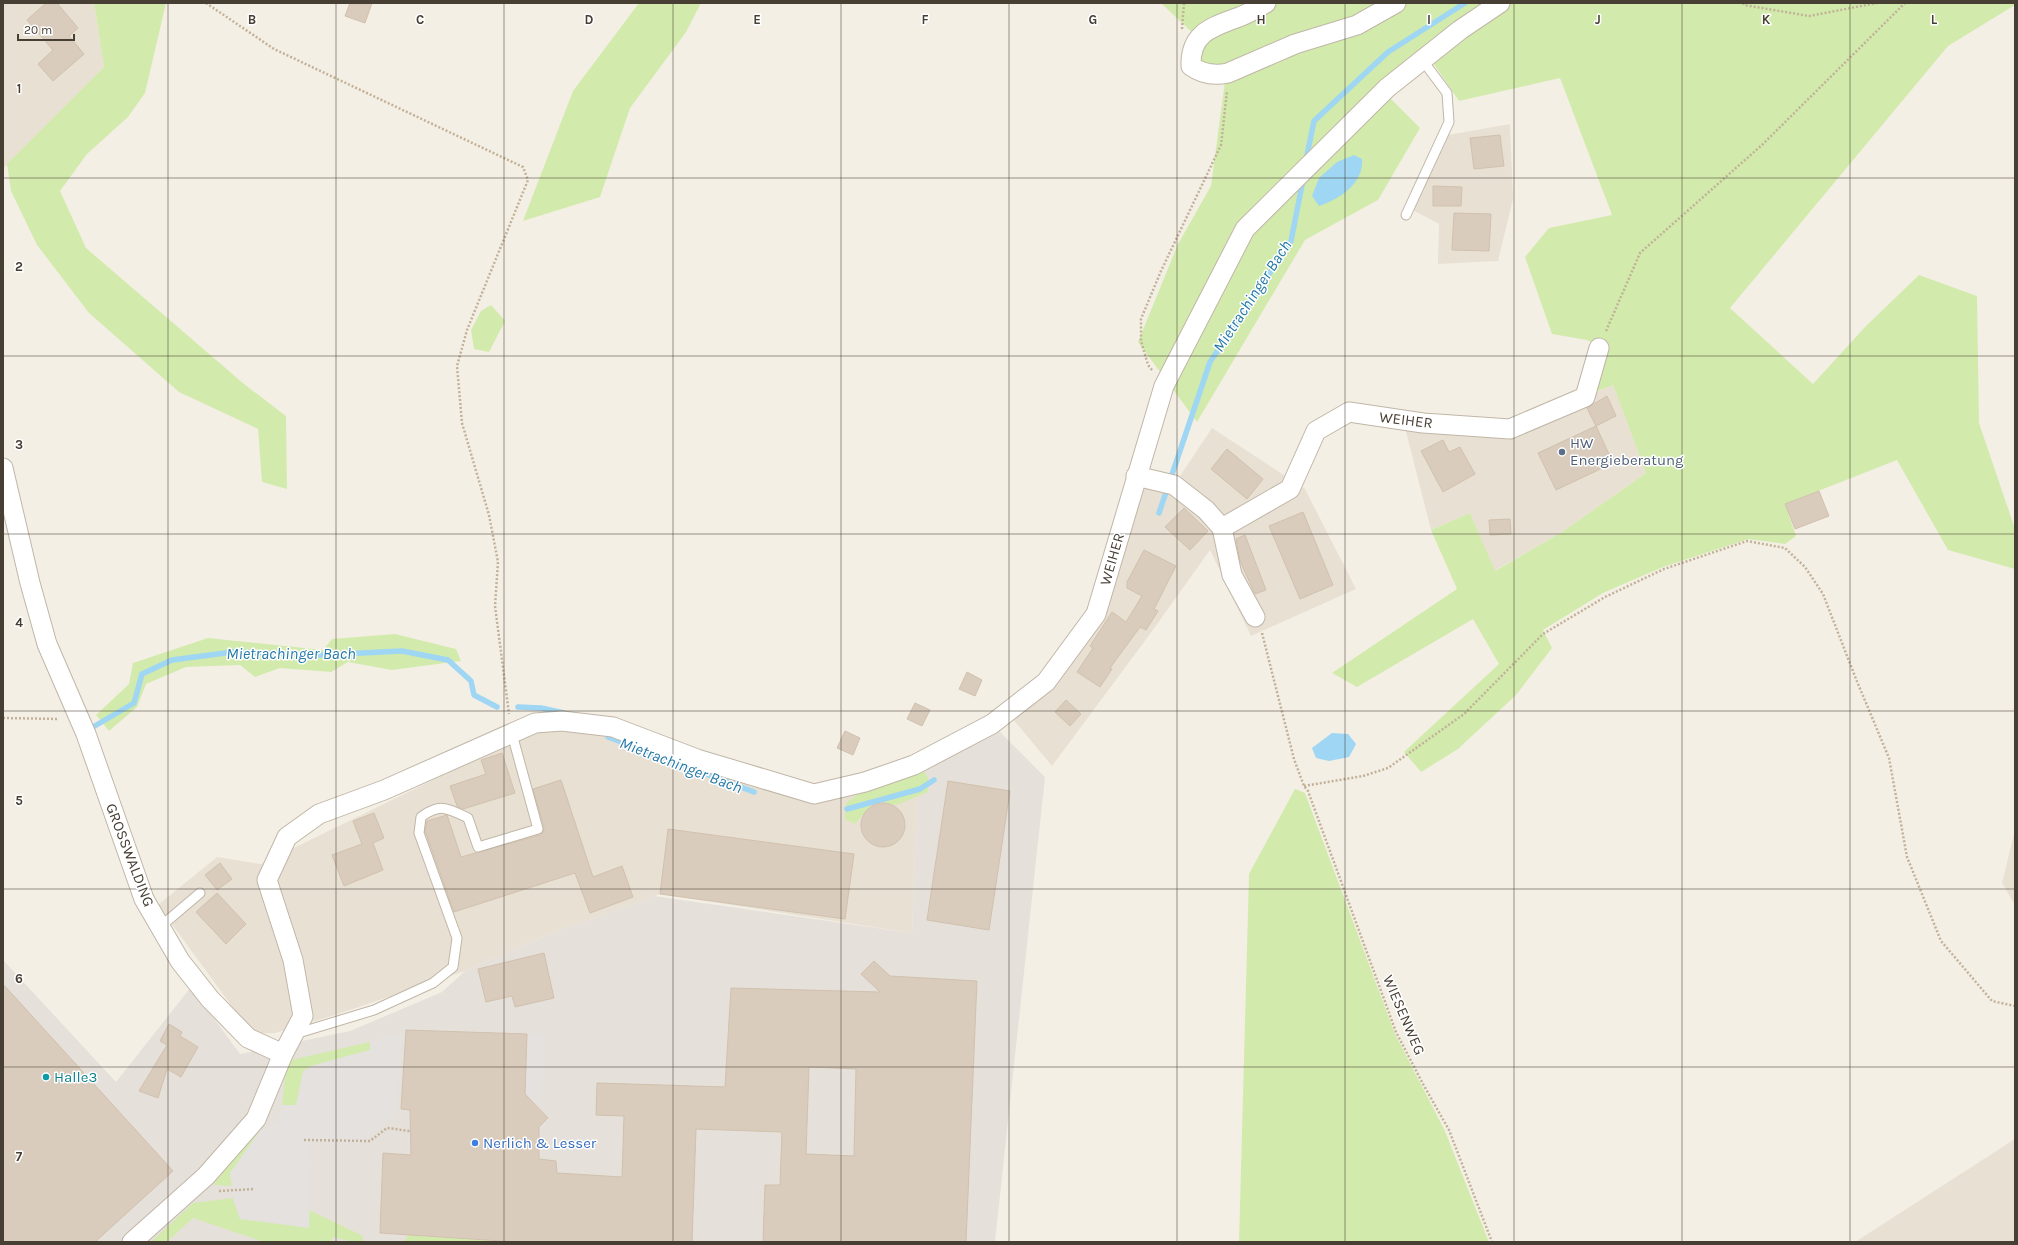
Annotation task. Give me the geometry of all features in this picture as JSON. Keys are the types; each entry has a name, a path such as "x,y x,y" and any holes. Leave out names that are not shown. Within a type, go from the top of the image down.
{"street":[{"path":"1266,3 1240,17 1213,26 1200,38 1191,52 1191,66 1200,72 1219,75 1228,73 1295,44 1357,25 1396,3"},
{"name":"WEIHER","path":"283,1054 303,1016 293,960 267,880 287,837 319,814 384,790 535,723 562,721 613,727 697,759 814,794 865,782 914,765 992,724 1046,682 1096,614 1164,386 1245,229 1387,88 1423,61 1460,30 1500,3"},
{"name":"WEIHER","path":"1222,528 1290,489 1316,431 1349,412 1423,423 1510,429 1585,397 1599,348"},
{"name":"GROSSWALDING","path":"3,468 30,583 47,644 80,719 144,899 180,962 210,1000 248,1038 283,1054"},
{"path":"1136,476 1165,483 1206,510 1222,528 1232,574 1255,617"},
{"path":"132,1242 206,1176 256,1119 283,1054"}],"lane":[{"path":"1406,215 1449,122 1447,93 1423,61"},
{"path":"293,1035 374,1010 433,983 453,968 457,938 419,833 421,817 432,809 449,809 468,818 478,847 538,829 512,734"},
{"path":"160,927 200,893"}],"path":[{"path":"206,3 274,49 523,168 528,180 467,330 457,366 462,423 489,515 498,562 495,606 512,734"},
{"path":"1743,3 1744,5 1809,16 1877,3"},
{"path":"1599,348 1640,253 1763,144 1905,3"},
{"path":"1164,386 1148,365 1141,342 1142,320 1161,271 1221,145 1228,73"},
{"path":"1304,786 1363,776 1388,768 1413,752 1464,714 1543,634 1605,597 1664,570 1747,541 1785,548 1805,567 1824,594 1856,679 1889,758 1907,857 1940,941 1992,1001 2015,1006"},
{"name":"WIESENWEG","path":"1255,617 1263,636 1294,759 1304,786 1308,791 1396,1032 1449,1130 1492,1242"},
{"path":"3,718 80,719"},
{"path":"304,1140 370,1141 387,1128 410,1131"},
{"path":"211,1191 255,1189"}],"shaded area":[{"path":"3,3 94,3 104,67 3,169"},
{"path":"1510,124 1513,199 1498,261 1438,264 1439,224 1409,208 1442,136"},
{"path":"1613,385 1646,473 1562,532 1494,571 1470,513 1431,530 1403,420 1510,429"},
{"path":"1212,428 1305,489 1356,589 1251,636 1210,550 1052,766 1007,712 1096,614 1136,476 1174,485"},
{"path":"558,726 607,732 807,797 918,772 912,933 660,894 546,935 465,971 335,1015 275,1033 252,1034 158,905 217,857 261,864 523,736"},
{"path":"994,726 1045,777 995,1242 3,1242 3,960 116,1082 191,987 240,1054 350,1031 442,992 465,971 546,935 654,896 912,933 918,772"},
{"path":"2015,830 2015,905 2002,883"},
{"path":"403,1032 397,1110 364,1143 311,1142 309,1228 240,1219 233,1198 230,1173 262,1128 268,1129 279,1120 282,1105 296,1105 303,1071 311,1066 370,1050 370,1042"},
{"path":"527,1034 544,1034 541,1106 525,1105"},
{"path":"2015,1139 2015,1242 1855,1242"}],"green space":[{"path":"94,3 166,3 145,93 128,117 87,154 60,191 86,248 244,384 286,416 287,489 262,482 258,429 179,392 89,313 37,245 11,191 7,164 104,67"},
{"path":"639,3 701,3 686,32 630,108 600,197 523,221 573,91"},
{"path":"1161,3 2015,3 2015,5 1948,46 1730,308 1813,384 1865,327 1919,275 1977,296 1979,423 2015,529 2015,569 1948,550 1897,460 1785,504 1796,536 1785,544 1748,539 1663,567 1603,593 1543,630 1552,648 1516,695 1458,749 1421,772 1404,752 1499,664 1473,619 1357,687 1332,673 1457,589 1431,530 1470,513 1495,571 1562,532 1646,473 1613,385 1593,393 1607,350 1587,340 1552,334 1525,257 1549,228 1612,215 1560,78 1459,101 1431,60 1384,92 1420,128 1378,200 1305,240 1197,422 1138,342 1178,244 1211,186 1226,74 1200,74 1199,39"},
{"path":"491,305 505,321 489,352 474,349 471,330 481,311"},
{"path":"395,634 456,649 461,661 392,670 348,662 331,672 280,668 255,677 240,665 186,667 146,684 137,707 109,731 96,715 129,684 133,663 208,638 323,650 332,639"},
{"path":"909,772 925,772 928,778 928,792 896,805 881,802 871,805 855,824 845,819 846,803 859,793"},
{"path":"1295,789 1305,793 1395,1034 1445,1131 1489,1242 1239,1242 1249,874"},
{"path":"370,1042 370,1050 311,1066 296,1105 282,1105 287,1061"},
{"path":"258,1124 262,1128 230,1173 232,1186 214,1185 221,1168"},
{"path":"233,1198 240,1219 309,1227 309,1210 363,1236 363,1242 353,1242 333,1237 331,1242 264,1242 193,1218 167,1242 151,1242 193,1203"},
{"path":"408,1235 517,1242 404,1242"}],"water":[{"path":"1354,155 1362,159 1362,168 1355,183 1335,199 1319,206 1312,196 1319,178 1337,162"},
{"path":"1332,733 1348,734 1356,744 1349,757 1329,761 1316,758 1312,748"}],"building":[{"path":"46,3 57,3 78,28 69,36 84,54 53,81 38,64 53,50 27,20"},
{"path":"350,3 372,3 365,23 345,16"},
{"path":"1500,135 1504,166 1474,169 1470,138"},
{"path":"1433,186 1462,187 1461,206 1433,206"},
{"path":"1454,213 1491,214 1489,251 1452,250"},
{"path":"1607,396 1616,416 1596,426 1587,408"},
{"path":"1596,426 1613,463 1556,490 1538,453"},
{"path":"1443,440 1449,452 1460,447 1475,474 1443,492 1421,451"},
{"path":"1227,449 1263,479 1247,499 1211,469"},
{"path":"1819,491 1829,516 1795,529 1785,504"},
{"path":"1184,508 1208,531 1190,550 1165,527"},
{"path":"1303,512 1333,585 1300,599 1269,526"},
{"path":"1510,519 1511,534 1490,535 1489,520"},
{"path":"1245,535 1266,590 1255,594 1240,561 1236,539"},
{"path":"1144,550 1176,566 1154,609 1158,611 1146,630 1140,627 1110,668 1112,669 1100,687 1077,672 1093,648 1090,646 1112,612 1126,622 1142,596 1127,588 1127,582"},
{"path":"967,672 982,680 975,696 959,689"},
{"path":"1066,700 1081,714 1070,726 1055,712"},
{"path":"915,703 930,710 922,726 907,719"},
{"path":"845,731 860,738 853,755 837,748"},
{"path":"502,753 515,793 463,809 457,806 450,786 486,774 481,760"},
{"path":"561,780 593,877 622,866 633,897 590,913 575,873 454,912 425,831 427,821 447,815 461,857 540,835 543,833 544,827 533,789"},
{"path":"948,781 1010,791 989,930 927,920"},
{"path":"883,803 895,807 901,813 905,825 901,837 895,843 883,847 871,843 865,837 861,825 865,813 871,807"},
{"path":"374,813 384,838 373,843 383,870 344,886 332,855 362,844 353,821"},
{"path":"668,829 854,854 845,919 660,894"},
{"path":"220,863 232,879 217,890 205,875"},
{"path":"217,893 246,924 226,944 196,912"},
{"path":"544,953 554,998 515,1007 512,996 486,1002 478,969"},
{"path":"874,961 890,976 977,981 966,1242 763,1242 765,1185 780,1185 782,1132 696,1129 692,1242 517,1242 380,1233 383,1153 411,1155 410,1110 401,1109 406,1030 527,1034 525,1094 548,1118 539,1127 539,1159 556,1161 557,1173 622,1177 624,1116 596,1115 597,1083 725,1087 731,988 880,992 861,974","holes":["809,1067 856,1069 854,1156 806,1154"]},
{"name":"Halle3","path":"3,984 173,1171 95,1242 3,1242"},
{"path":"169,1024 182,1032 180,1036 198,1047 181,1077 167,1069 158,1098 139,1091 167,1045 160,1041"}],"waterway":[{"name":"Mietrachinger Bach","path":"1306,160 1314,121 1388,52 1465,3"},
{"name":"Mietrachinger Bach","path":"1159,513 1210,362 1291,241 1303,180"},
{"name":"Mietrachinger Bach","path":"93,727 134,703 142,674 172,660 233,652 321,655 402,651 448,660 471,681 474,695 497,707"},
{"name":"Mietrachinger Bach","path":"518,707 541,708 564,713"},
{"name":"Mietrachinger Bach","path":"608,737 754,792"},
{"name":"Mietrachinger Bach","path":"847,809 920,789 934,780"}],"place":[{"name":"HW Energieberatung","path":"1562,452"},
{"name":"Halle3","path":"46,1077"},
{"name":"Nerlich & Lesser","path":"475,1143"}]}
